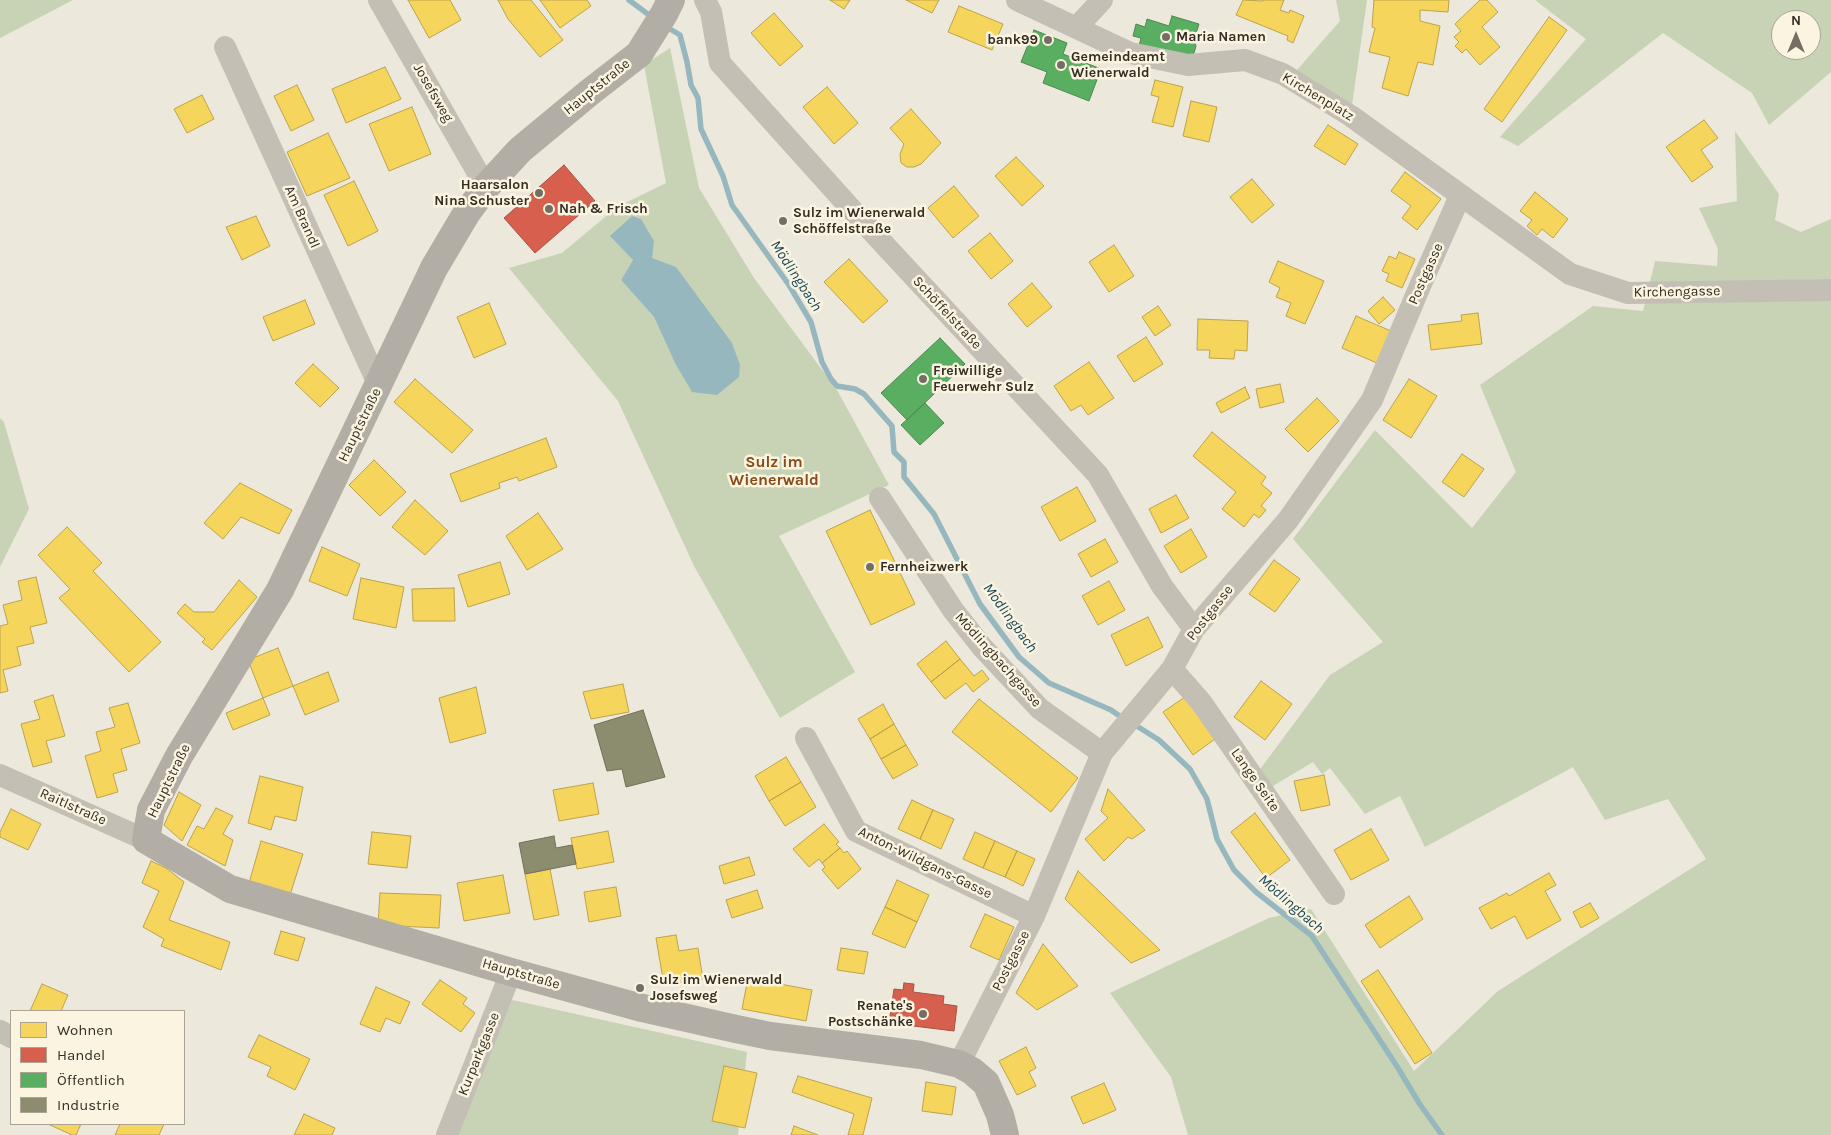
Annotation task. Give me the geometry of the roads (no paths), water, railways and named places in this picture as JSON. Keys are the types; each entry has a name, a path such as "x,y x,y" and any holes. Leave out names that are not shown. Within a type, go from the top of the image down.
{"main road":[{"name":"Hauptstraße","path":"671,0 639,54 520,150 486,187 466,214 434,268 280,590 179,756 155,802 151,810 146,840 230,889 511,972 638,1007 770,1036 921,1055 958,1064 972,1071 986,1083 1000,1115 1005,1135"}],"street":[{"name":"Josefsweg","path":"379,0 486,187"},
{"name":"Schöffelstraße","path":"705,0 711,12 720,63 848,205 1098,475 1162,586 1194,629"},
{"name":"Kirchenplatz","path":"1017,0 1130,53 1188,65 1245,60 1283,74 1351,116 1460,196"},
{"path":"1077,28 1102,0"},
{"name":"Am Brandl","path":"225,47 379,386"},
{"name":"Postgasse","path":"958,1064 1034,916 1102,753 1172,669 1194,629 1288,520 1372,400 1460,196"},
{"name":"Kirchengasse","path":"1460,196 1570,274 1628,293 1831,290"},
{"name":"Mödlingbachgasse","path":"880,498 953,610 982,647 1040,709 1102,753"},
{"name":"Lange Seite","path":"1172,669 1201,702 1334,894"},
{"name":"Anton-Wildgans-Gasse","path":"806,738 856,831 1034,916"},
{"name":"Raitlstraße","path":"0,775 146,840"},
{"name":"Kurparkgasse","path":"447,1135 511,972"}],"water":[{"path":"632,216 641,219 654,241 652,258 676,267 732,343 740,365 739,377 717,395 692,392 675,363 654,317 621,280 633,260 610,236"}],"waterway":[{"name":"Mödlingbach","path":"629,0 653,18"},
{"name":"Mödlingbach","path":"665,26 680,35 691,85 698,98 701,129 723,176 732,205 789,285 811,322 822,362 831,379 837,386 855,389 864,394 892,426 894,452 904,462 904,477 934,514 980,604 1019,657 1049,683 1111,710 1124,719"},
{"name":"Mödlingbach","path":"1132,723 1159,740 1190,769 1207,799 1217,839 1234,870 1256,892 1312,936 1419,1103 1442,1135"}],"place":[{"name":"Maria Namen","path":"1166,37"},
{"name":"bank99","path":"1048,40"},
{"name":"Gemeindeamt Wienerwald","path":"1061,65"},
{"name":"Haarsalon Nina Schuster","path":"539,193"},
{"name":"Nah & Frisch","path":"549,209"},
{"name":"Sulz im Wienerwald Schöffelstraße","path":"783,221"},
{"name":"Freiwillige Feuerwehr Sulz","path":"923,379"},
{"name":"Fernheizwerk","path":"870,567"},
{"name":"Sulz im Wienerwald Josefsweg","path":"640,988"},
{"name":"Renate's Postschänke","path":"923,1014"}],"district":[{"name":"Sulz im Wienerwald","path":"774,471"}]}
